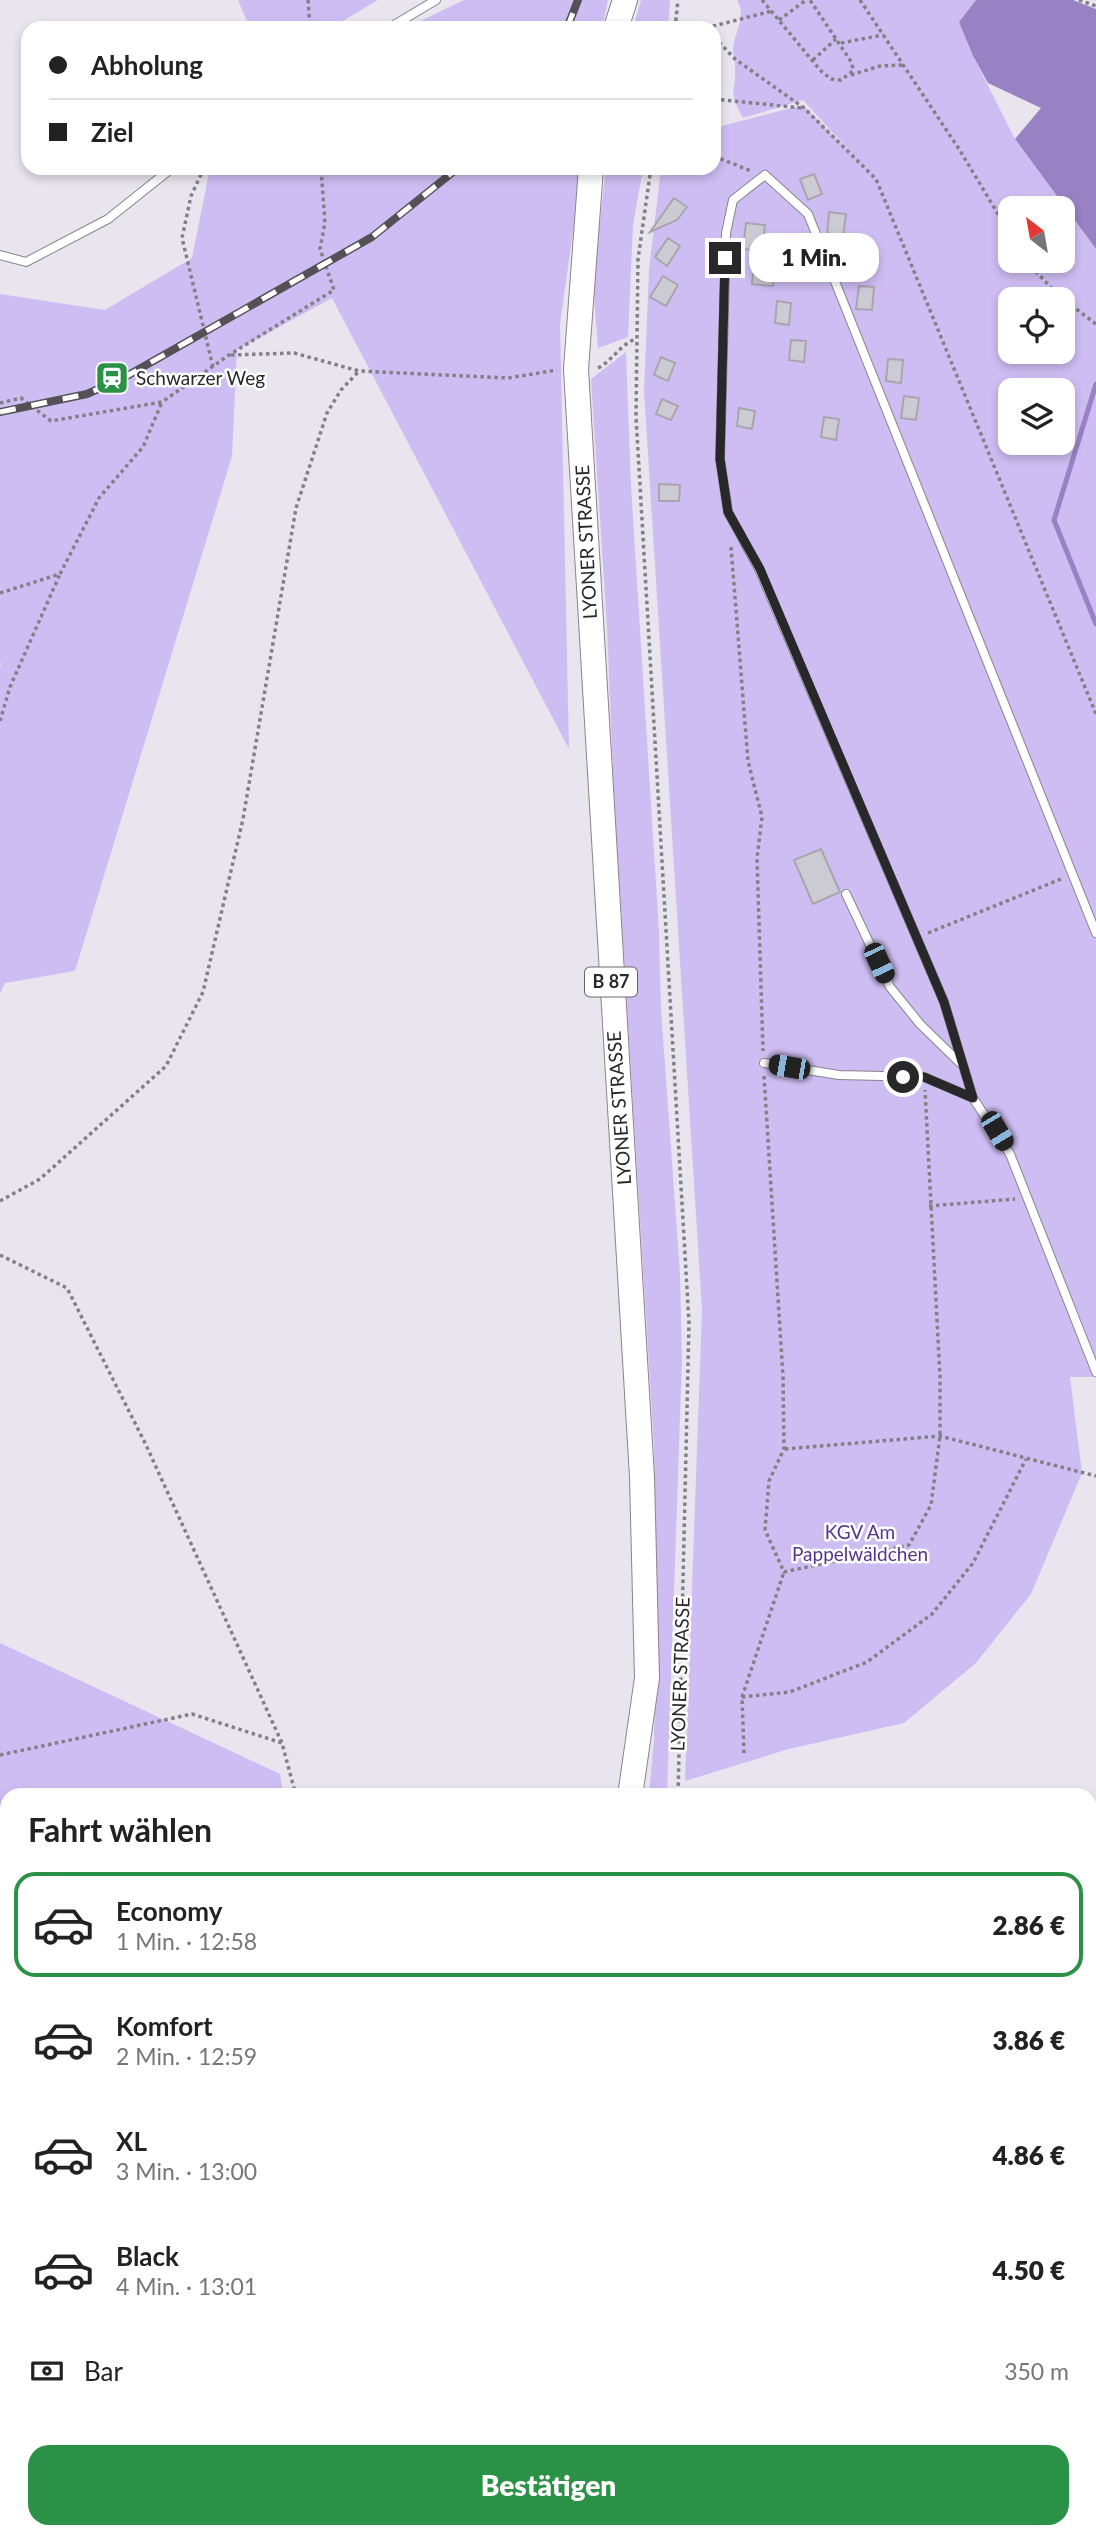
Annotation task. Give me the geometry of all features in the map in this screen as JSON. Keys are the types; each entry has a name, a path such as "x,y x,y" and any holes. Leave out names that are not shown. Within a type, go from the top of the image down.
{"main road":[{"path":"619,21 625,0"},
{"name":"LYONER STRASSE","path":"590,175 576,369 642,1477 647,1678 631,1788"}],"lane":[{"path":"401,21 436,0"},
{"path":"0,255 26,262 108,219 163,175"},
{"path":"1096,933 808,214 765,175 733,200 726,233 720,459 728,512 760,569 944,1002 973,1098 1010,1154 1096,1372"},
{"path":"846,894 890,987 920,1024 962,1065"},
{"path":"764,1063 839,1076 924,1077 973,1098"}],"path":[{"path":"308,0 310,21"},
{"path":"676,21 678,0"},
{"path":"762,0 831,79 841,80 880,66 903,65"},
{"path":"779,20 808,0 852,63 853,71 849,76"},
{"path":"860,0 959,149 998,214"},
{"path":"1079,0 1096,6"},
{"path":"721,24 772,11"},
{"path":"840,44 883,35"},
{"path":"813,60 836,38"},
{"path":"721,44 736,59 804,108 876,179 1096,714"},
{"path":"721,100 804,108"},
{"path":"721,159 765,175"},
{"path":"201,175 191,196 182,238 213,367"},
{"path":"0,403 21,398 51,421 162,402 229,355 334,290 320,249 325,223 322,175"},
{"name":"LYONER STRASSE","path":"650,175 638,259 636,416 690,1323 678,1788"},
{"path":"1037,273 1059,296 1096,324"},
{"path":"592,369 600,367 624,344 636,339"},
{"path":"229,355 294,354 359,371 508,378 560,369"},
{"path":"0,1201 40,1179 166,1066 203,992 243,819 296,508 327,413 341,390 359,371"},
{"path":"0,721 10,687 60,574 99,498 143,447 162,402"},
{"path":"728,512 748,761 762,817 757,858 764,1063 785,1449 769,1481 765,1530 783,1572 742,1698 744,1753"},
{"path":"0,593 60,574"},
{"path":"934,930 1073,874"},
{"path":"783,1572 909,1545 931,1506 940,1436 940,1377 924,1077"},
{"path":"929,1206 1029,1198"},
{"path":"0,1255 67,1287 146,1445 282,1743 294,1788"},
{"path":"785,1449 940,1436 1096,1476"},
{"path":"742,1698 790,1692 867,1662 932,1614 972,1563 1026,1459"},
{"path":"0,1755 192,1714 282,1743"}],"green space":[{"path":"238,0 378,0 343,21 247,21"},
{"path":"464,0 608,0 604,21 420,21"},
{"path":"641,0 670,0 668,21 635,21"},
{"name":"KGV Am Pappelwäldchen","path":"737,0 976,0 959,22 973,56 1015,139 1057,196 998,196 998,273 1075,273 1075,220 1096,249 1096,1377 1070,1377 1082,1473 1031,1594 976,1663 904,1723 789,1749 685,1781 702,1310 644,391 649,270 660,175 721,175 721,126 803,105 855,157 803,100 743,118 733,91 733,48 741,18"},
{"path":"209,175 581,175 560,324 569,749 332,298 237,350 232,456 75,971 5,983 0,994 0,294 105,310 192,258"},
{"path":"605,175 642,175 633,225 628,337 598,348 593,282"},
{"path":"626,352 631,486 659,931 661,1010 680,1273 682,1360 667,1788 650,1788 654,1739 657,1587 654,1446 591,379"},
{"path":"0,1643 280,1774 282,1788 0,1788"}],"shaded area":[{"path":"976,0 1073,0 1096,9 1096,249 1075,220 1075,196 1057,196 1015,139 1041,108 988,83 959,22"}],"building":[{"path":"814,174 822,194 808,200 800,179"},
{"path":"674,198 687,207 677,220 650,232"},
{"path":"829,212 846,214 843,237 827,235"},
{"path":"746,223 765,225 762,251 743,249"},
{"path":"668,238 680,246 667,266 655,257"},
{"path":"843,249 860,250 858,273 841,272"},
{"path":"754,263 775,266 773,286 752,284"},
{"path":"663,276 678,285 666,306 650,297"},
{"path":"859,286 874,287 872,310 856,309"},
{"path":"777,301 791,303 789,325 775,323"},
{"path":"791,340 806,341 804,362 789,360"},
{"path":"661,357 675,363 668,381 654,375"},
{"path":"888,359 903,360 901,383 886,381"},
{"path":"904,396 919,398 916,420 901,418"},
{"path":"662,399 678,406 671,420 656,414"},
{"path":"739,408 755,411 752,429 737,426"},
{"path":"824,417 839,419 836,440 821,437"},
{"path":"659,484 680,485 679,501 659,501"},
{"path":"821,849 840,892 813,904 794,860"}],"waterway":[{"path":"1096,384 1054,520 1096,624"}],"railway":[{"path":"570,21 578,0"},
{"path":"0,412 87,394 125,377 372,237 449,175"}],"place":[{"name":"Schwarzer Weg","path":"112,378"}],"route":[{"path":"725,258 720,459 728,512 760,569 944,1002 973,1098 924,1077 903,1077"}]}
